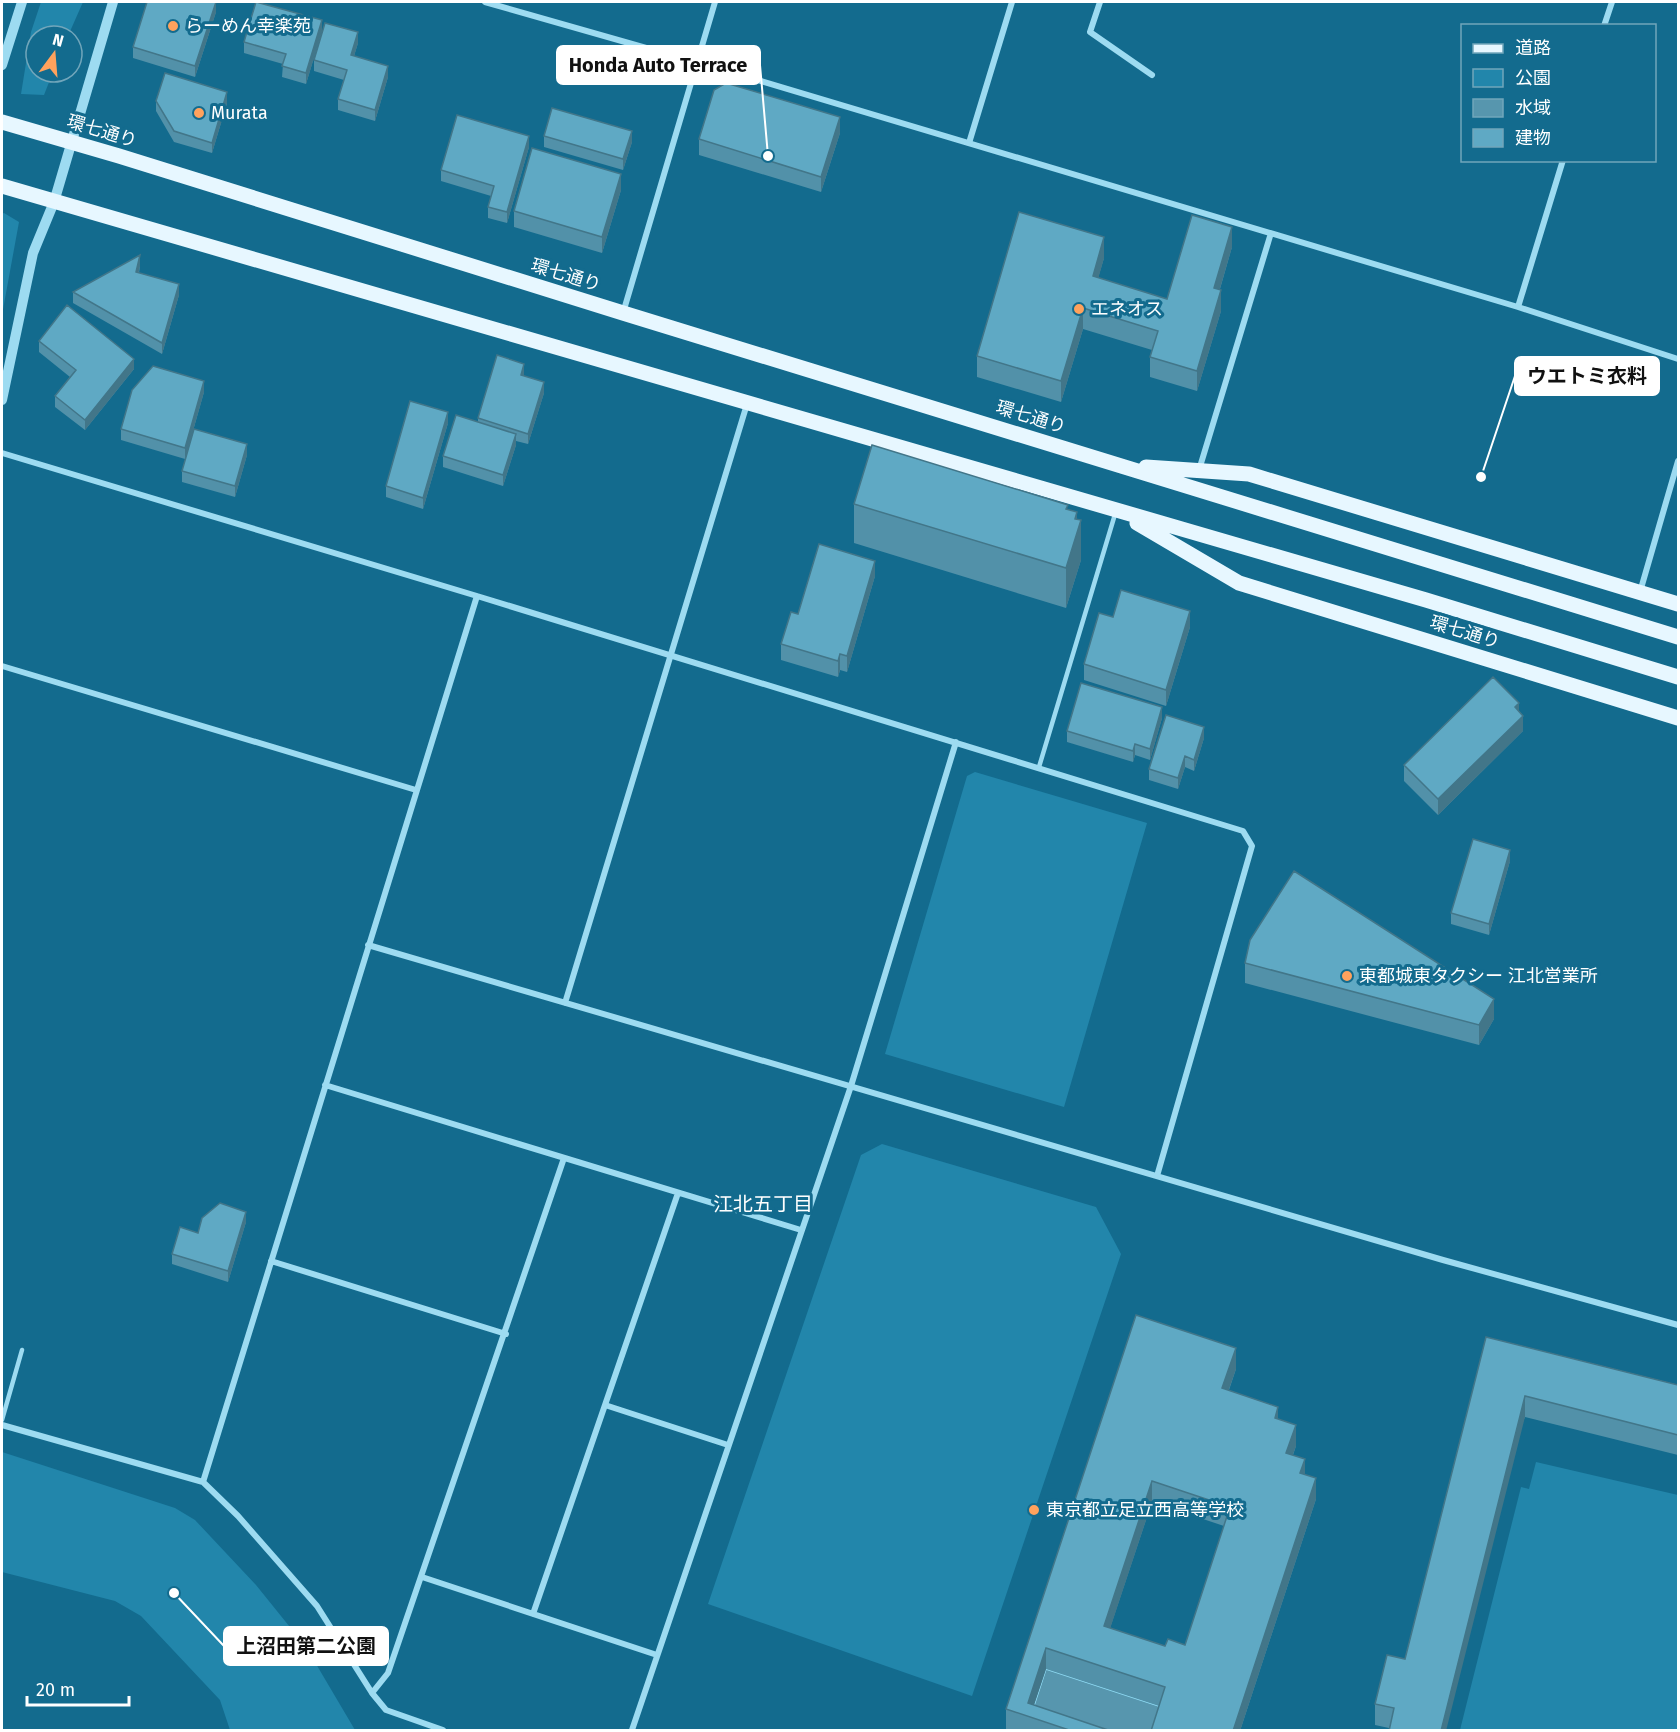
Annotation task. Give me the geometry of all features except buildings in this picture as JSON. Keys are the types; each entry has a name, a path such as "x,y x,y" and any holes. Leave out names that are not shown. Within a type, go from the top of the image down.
{"main road":[{"name":"環七通り","path":"2,122 1678,638"},
{"name":"環七通り","path":"2,186 1426,600 1678,677"},
{"name":"環七通り","path":"1119,465 1249,474 1678,604"},
{"name":"環七通り","path":"1116,510 1239,583 1678,718"}],"street":[{"path":"2,65 22,2"},
{"path":"2,400 33,253 54,202 113,2"},
{"path":"485,2 698,62 1271,233 1518,307 1678,359"},
{"path":"622,313 715,2"},
{"path":"969,143 1012,2"},
{"path":"1100,2 1090,32 1152,75"},
{"path":"1605,24 1612,2"},
{"path":"1518,307 1562,162"},
{"path":"1199,470 1271,233"},
{"path":"565,1003 747,403"},
{"path":"2,453 1243,831 1252,846 1157,1176"},
{"path":"1640,592 1678,461"},
{"path":"203,1482 477,596"},
{"path":"2,666 416,790"},
{"path":"632,1731 851,1086 956,742"},
{"path":"368,945 1443,1260 1678,1325"},
{"path":"325,1085 801,1230"},
{"path":"372,1693 388,1673 506,1334 564,1158"},
{"path":"534,1614 678,1193"},
{"path":"271,1261 506,1334"},
{"path":"605,1405 728,1445"},
{"path":"2,1425 203,1482 238,1516 317,1606 372,1693 386,1710 443,1731"},
{"path":"422,1577 657,1655"}],"lane":[{"path":"1039,768 1116,510"},
{"path":"2,1420 22,1350"}],"green space":[{"path":"41,2 83,2 73,24 34,24"},
{"path":"24,75 24,84 48,84 44,95 21,94"},
{"path":"2,214 19,222 2,315"},
{"path":"975,772 1147,823 1064,1107 885,1054 967,776"},
{"path":"882,1144 1096,1207 1121,1254 972,1696 708,1604 861,1155"},
{"path":"2,1452 175,1508 195,1520 256,1585 306,1647 355,1730 230,1730 220,1700 141,1616 115,1601 2,1572"},
{"path":"1536,1462 1678,1495 1678,1730 1460,1730 1521,1487 1529,1489"}],"water":[{"path":"1046,1669 1165,1708 1158,1730 1048,1730 1028,1724"}],"place":[{"name":"らーめん幸楽苑","path":"173,26"},
{"name":"Murata","path":"199,113"},
{"name":"Honda Auto Terrace","path":"768,156"},
{"name":"エネオス","path":"1079,309"},
{"name":"ウエトミ衣料","path":"1481,477"},
{"name":"東都城東タクシー 江北営業所","path":"1347,976"},
{"name":"東京都立足立西高等学校","path":"1034,1510"},
{"name":"上沼田第二公園","path":"174,1593"}],"district":[{"name":"江北五丁目","path":"763,1204"}]}
